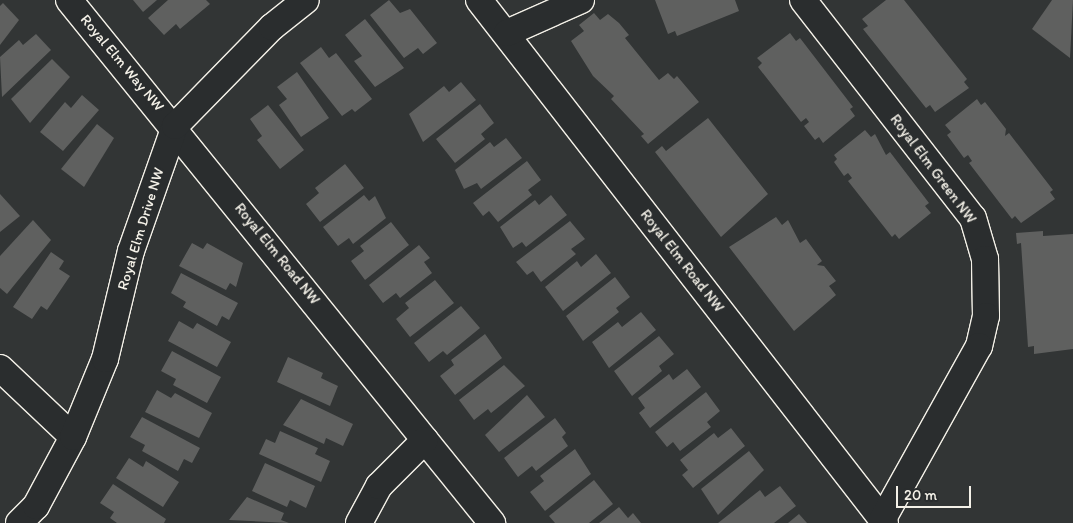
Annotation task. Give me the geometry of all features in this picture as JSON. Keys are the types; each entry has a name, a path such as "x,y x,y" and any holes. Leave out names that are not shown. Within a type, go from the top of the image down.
{"street":[{"name":"Royal Elm Way NW","path":"70,0 175,126"},
{"name":"Royal Elm Drive NW","path":"19,523 36,506 73,437 105,359 131,252 175,126 272,27 306,0"},
{"name":"Royal Elm Road NW","path":"479,0 507,33 883,521"},
{"path":"507,33 581,0"},
{"name":"Royal Elm Green NW","path":"803,0 973,218 985,258 986,316 979,346 883,521"},
{"name":"Royal Elm Road NW","path":"175,126 492,523"},
{"path":"0,368 73,437"},
{"path":"359,523 379,486 425,440"}],"building":[{"path":"133,0 157,0 143,12"},
{"path":"168,0 206,0 210,4 180,29 176,24 164,35 148,18"},
{"path":"389,0 400,13 410,9 437,43 423,54 418,48 404,58 370,15"},
{"path":"655,0 735,0 739,11 677,36 675,31 668,34"},
{"path":"886,0 904,0 967,79 964,82 969,88 935,112 930,105 926,108 863,29 868,26 862,19"},
{"path":"1052,0 1073,0 1070,58 1032,29"},
{"path":"3,3 19,20 0,45 0,6"},
{"path":"594,13 600,20 608,14 619,23 629,35 625,38 659,80 668,73 674,79 677,76 699,102 648,144 641,136 644,134 611,99 614,96 593,76 571,41 584,31 579,25"},
{"path":"365,19 404,68 375,87 354,61 362,56 345,35"},
{"path":"790,33 796,41 800,38 853,107 850,109 855,116 823,143 819,137 815,140 804,126 809,122 806,118 801,122 758,67 762,63 757,58"},
{"path":"36,34 51,50 2,97 0,57 19,40 23,45"},
{"path":"321,47 329,58 336,53 372,99 355,112 352,109 342,116 300,63"},
{"path":"52,59 70,77 30,123 11,99"},
{"path":"297,72 329,118 301,137 279,105 287,99 277,87"},
{"path":"461,82 476,100 423,142 409,114 444,86 449,92"},
{"path":"82,95 99,110 63,151 40,132 65,102 71,108"},
{"path":"977,99 981,105 985,102 1006,129 1005,136 1009,133 1053,190 1050,192 1055,199 1021,223 1015,216 1012,219 969,163 972,161 968,155 964,158 947,135 951,132 945,125"},
{"path":"480,104 494,123 481,134 485,139 455,163 436,139"},
{"path":"268,105 304,150 280,169 257,140 262,136 250,119"},
{"path":"708,118 768,194 721,237 655,152 662,146 666,151"},
{"path":"97,124 114,138 84,187 61,169"},
{"path":"865,130 871,137 875,134 886,155 890,152 929,203 925,206 931,213 899,239 895,234 892,237 848,181 852,178 848,173 844,176 834,162 837,159 834,155"},
{"path":"506,138 522,158 481,189 477,183 464,189 455,170 490,142 494,147"},
{"path":"527,161 541,180 528,190 532,195 498,222 489,211 483,216 473,203"},
{"path":"345,164 364,188 320,222 306,204 319,193 315,188"},
{"path":"0,194 20,216 0,232"},
{"path":"364,195 369,201 375,196 386,218 353,244 349,238 338,246 323,227"},
{"path":"551,195 567,215 526,247 522,242 513,248 500,227 535,200 539,205"},
{"path":"776,217 782,225 788,220 800,243 806,239 822,261 817,265 824,266 836,281 829,286 836,295 794,331 729,247"},
{"path":"33,220 51,240 7,294 0,288 0,256"},
{"path":"570,221 585,239 571,249 576,254 541,282 533,271 527,275 516,262"},
{"path":"391,222 409,245 365,280 351,261 364,251 360,246"},
{"path":"1043,231 1043,236 1073,234 1073,349 1034,354 1034,346 1028,347 1021,243 1017,244 1016,233"},
{"path":"192,243 203,249 207,243 243,263 236,287 230,283 226,290 179,266"},
{"path":"419,245 430,258 424,262 432,273 400,298 396,293 383,303 369,285"},
{"path":"51,252 64,261 59,269 70,276 47,310 41,306 32,319 13,307"},
{"path":"596,254 611,273 563,311 545,287 577,261 581,267"},
{"path":"181,273 238,303 229,320 222,316 217,326 183,307 186,302 171,293"},
{"path":"615,277 630,297 616,308 619,312 583,341 566,316"},
{"path":"435,280 454,303 410,337 396,319 409,308 405,303"},
{"path":"461,306 480,328 447,355 443,351 429,362 414,343"},
{"path":"641,312 656,330 609,368 592,342 618,322 622,327"},
{"path":"179,321 193,329 197,323 231,342 217,367 168,341"},
{"path":"485,334 502,358 455,395 440,376 454,365 451,360"},
{"path":"659,336 674,354 659,366 662,371 632,396 614,371"},
{"path":"172,351 221,377 207,403 173,385 176,379 161,371"},
{"path":"288,357 323,373 321,378 338,386 330,406 277,382"},
{"path":"504,365 525,386 491,413 488,409 474,420 459,400"},
{"path":"687,369 701,387 650,428 639,413 645,408 638,398 669,374 673,380"},
{"path":"157,390 171,398 175,393 212,413 199,438 145,412"},
{"path":"706,392 720,411 707,422 711,427 680,451 673,442 667,447 655,432"},
{"path":"527,395 545,417 499,452 485,435"},
{"path":"301,399 353,424 343,446 326,438 324,444 283,425"},
{"path":"142,417 200,448 192,463 184,459 178,471 142,451 145,445 130,437"},
{"path":"555,418 566,433 562,437 568,446 536,471 532,466 518,477 504,458"},
{"path":"731,428 745,446 693,488 682,475 688,470 680,460 714,433 718,438"},
{"path":"280,431 318,448 315,454 330,461 321,482 259,454 266,439 275,443"},
{"path":"575,449 591,474 545,511 530,492 544,481 540,476"},
{"path":"749,451 764,470 718,515 701,489"},
{"path":"129,458 143,467 146,461 179,482 163,507 116,478"},
{"path":"265,463 315,486 306,508 290,500 287,507 252,491"},
{"path":"594,480 613,504 589,523 555,523 549,516"},
{"path":"113,484 166,519 164,523 117,523 110,518 114,512 100,503"},
{"path":"780,486 796,506 774,523 718,523 760,490 765,497"},
{"path":"247,497 284,513 281,520 289,523 229,520"},
{"path":"619,507 628,518 633,513 641,523 599,523"},
{"path":"799,514 807,523 788,523"}]}
